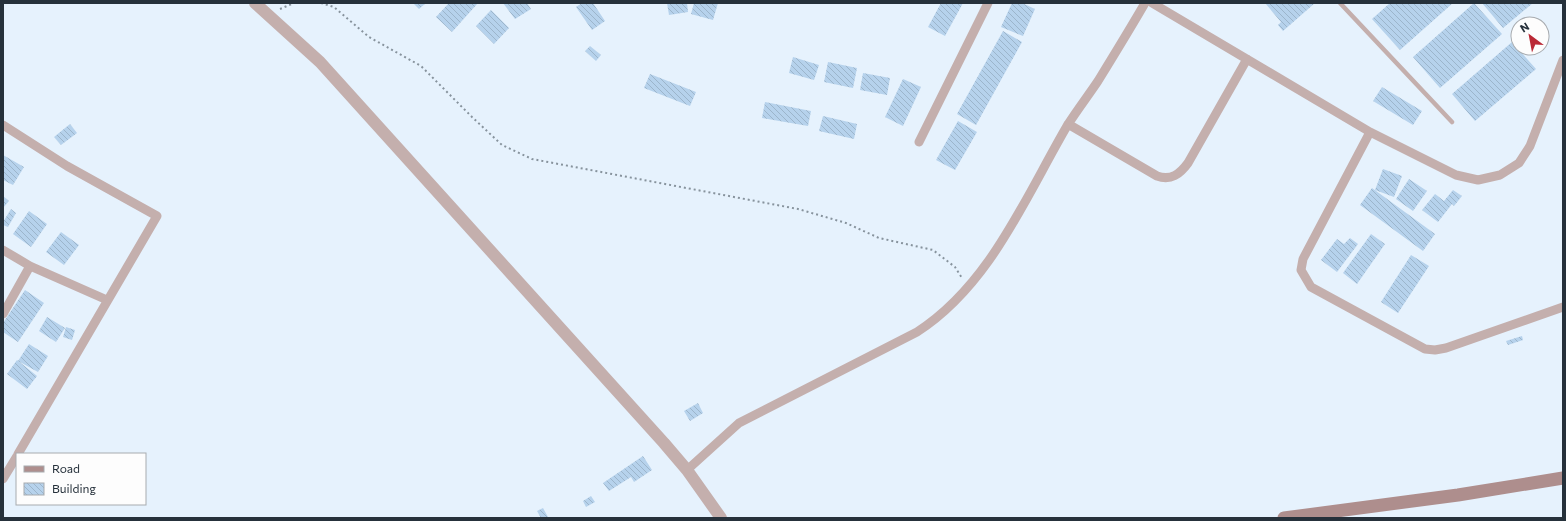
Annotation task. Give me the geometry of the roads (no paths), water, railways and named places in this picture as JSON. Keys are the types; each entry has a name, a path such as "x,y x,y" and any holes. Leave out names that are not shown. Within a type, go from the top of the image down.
{"main road":[{"path":"1284,518 1458,495 1563,478"}],"street":[{"path":"255,3 320,62 687,470 721,518"},
{"path":"919,142 988,3"},
{"path":"687,470 739,423 917,332 939,316 967,287 1000,243 1068,124 1098,81 1145,3"},
{"path":"1152,3 1370,132 1456,175 1478,180 1500,175 1518,163 1530,146 1559,83 1563,60"},
{"path":"1068,124 1157,176 1164,179 1173,177 1181,172 1188,163 1247,58"},
{"path":"3,125 68,166 156,216 18,453"},
{"path":"1370,132 1303,259 1301,270 1311,287 1425,349 1435,350 1446,348 1563,307"},
{"path":"3,250 30,266 107,300"},
{"path":"3,314 30,266"},
{"path":"3,479 16,457"}],"lane":[{"path":"1340,3 1452,122"}]}
